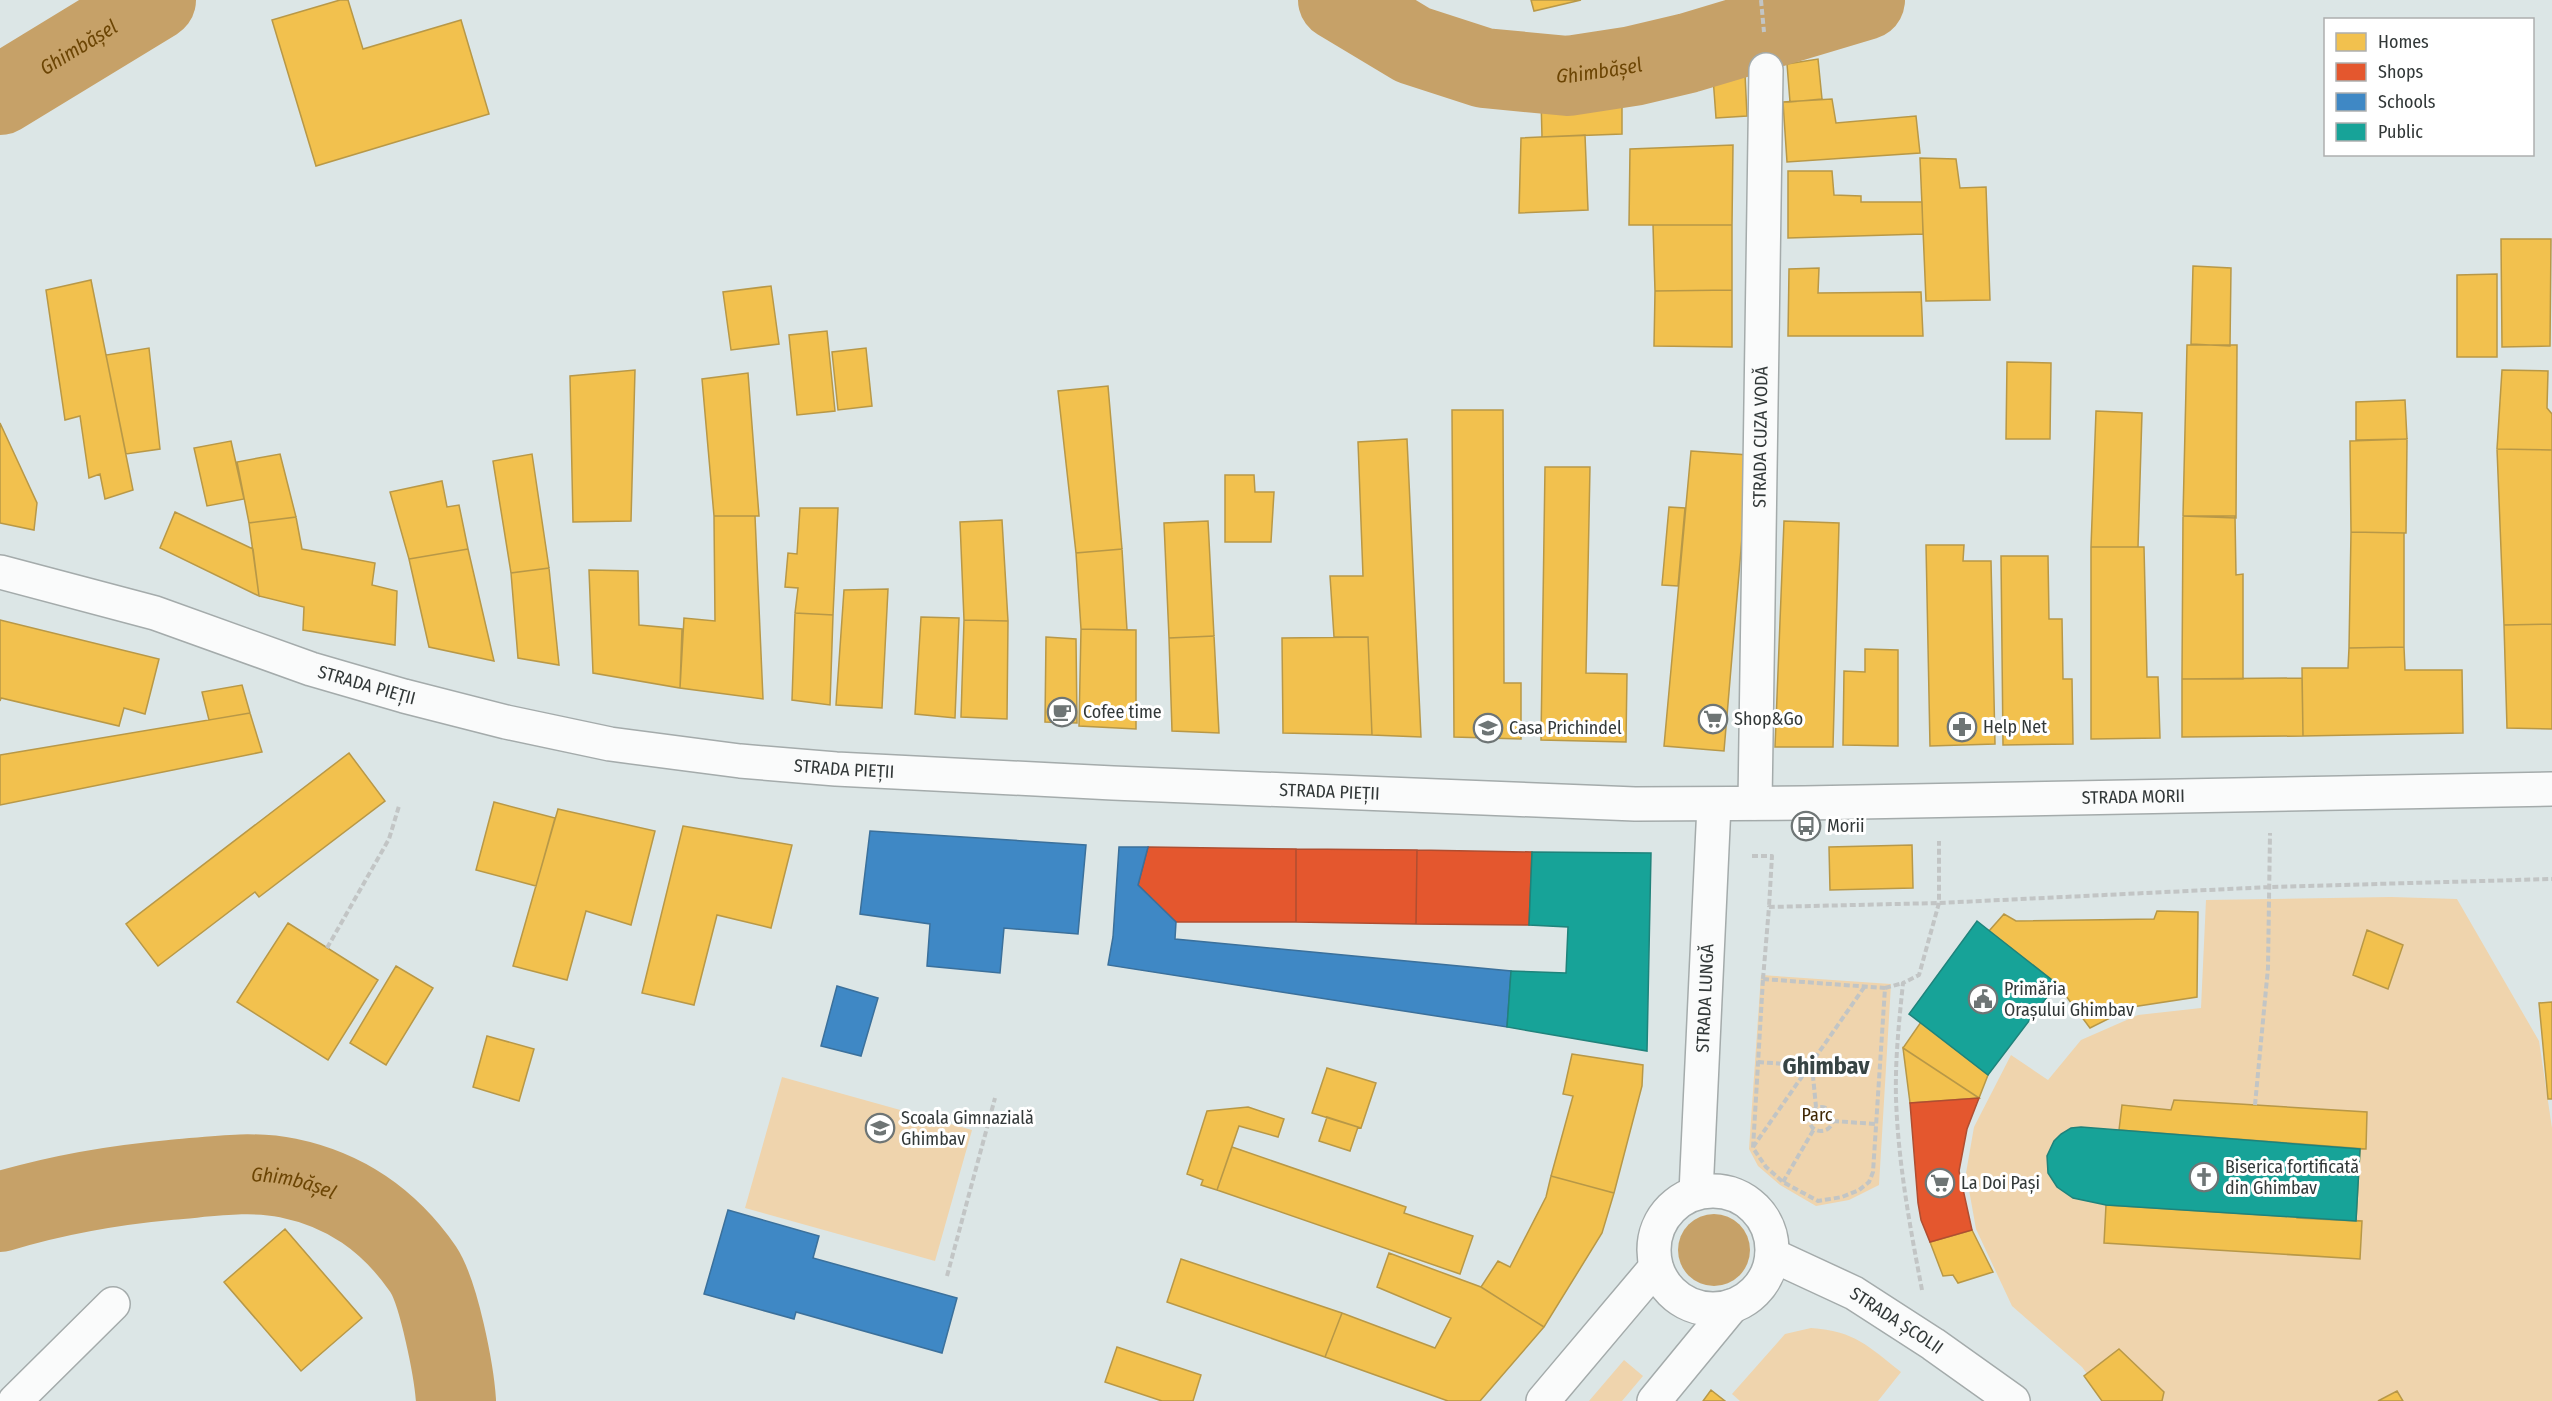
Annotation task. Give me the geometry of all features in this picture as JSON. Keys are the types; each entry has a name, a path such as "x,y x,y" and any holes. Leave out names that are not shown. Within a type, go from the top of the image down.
{"street":[{"name":"STRADA CUZA VODĂ","path":"1755,803 1766,70"},
{"name":"STRADA PIEȚII","path":"0,572 155,613 311,669 404,696 506,722 622,746 740,761 836,769 1536,801 1714,805"},
{"name":"STRADA MORII","path":"1714,805 2552,789"},
{"name":"STRADA LUNGĂ","path":"1696,1193 1714,805"},
{"path":"1715,1191 1734,1194 1751,1204 1764,1218 1771,1237 1772,1256 1768,1273 1760,1287 1746,1299 1731,1306 1713,1309 1694,1306 1678,1298 1665,1285 1656,1268 1654,1249 1657,1231 1666,1214 1679,1201 1696,1193 1715,1191"},
{"name":"STRADA ȘCOLII","path":"1772,1256 1854,1293 1933,1344 2013,1401"},
{"path":"1543,1401 1656,1268"},
{"path":"15,1401 113,1304"},
{"path":"1654,1401 1731,1306"}],"path":[{"path":"2255,1105 2268,968 2270,795"},
{"path":"1763,979 1885,988 1919,975 1939,903 1940,801"},
{"path":"327,948 388,839 399,806"},
{"path":"1713,856 1772,856 1753,1148 1766,1167 1783,1182 1818,1201 1842,1197 1859,1190 1869,1182 1873,1172 1885,988"},
{"path":"1769,907 1939,903 2270,887 2552,879"},
{"path":"1903,983 1896,1049 1896,1100 1907,1214 1933,1344"},
{"path":"1753,1148 1812,1066 1865,986"},
{"path":"1758,1062 1812,1066"},
{"path":"1812,1066 1816,1107"},
{"path":"946,1276 995,1098"},
{"path":"1816,1107 1829,1110 1833,1121"},
{"path":"1814,1129 1809,1119 1816,1107"},
{"path":"1833,1121 1876,1124"},
{"path":"1814,1129 1826,1130 1833,1121"},
{"path":"1783,1182 1814,1129"}],"green space":[{"path":"2391,897 2457,899 2539,1041 2552,1128 2552,1401 2107,1401 2082,1367 2012,1306 1976,1229 1966,1173 1974,1127 2011,1055 2048,1080 2081,1040 2138,1015 2201,1008 2206,900"},
{"name":"Parc","path":"1761,975 1891,984 1879,1185 1849,1200 1816,1206 1780,1185 1758,1166 1749,1149"},
{"path":"782,1077 972,1130 935,1261 745,1208"},
{"path":"1811,1328 1850,1336 1870,1347 1901,1372 1878,1401 1740,1401 1732,1394 1785,1334"},
{"path":"1624,1360 1643,1376 1622,1401 1589,1401"}],"shaded area":[{"path":"1714,1214 1734,1220 1744,1230 1750,1250 1744,1270 1734,1280 1714,1286 1694,1280 1684,1270 1678,1250 1684,1230 1694,1220"}],"building: Homes":[{"path":"340,0 348,0 363,49 461,20 489,114 316,166 272,20"},
{"path":"1531,0 1581,0 1534,11"},
{"path":"1818,59 1822,99 1790,102 1787,64"},
{"path":"1745,74 1747,116 1716,118 1713,77"},
{"path":"1622,94 1622,134 1542,137 1541,98"},
{"path":"1832,99 1836,123 1916,116 1920,153 1787,162 1783,102"},
{"path":"1585,135 1588,210 1519,213 1521,138"},
{"path":"1733,145 1732,225 1629,225 1630,149"},
{"path":"1920,158 1956,159 1960,188 1986,187 1990,300 1926,301"},
{"path":"1788,171 1832,171 1834,195 1861,196 1861,202 1922,202 1923,234 1788,238"},
{"path":"1653,225 1732,225 1732,290 1655,291"},
{"path":"2501,239 2551,239 2550,346 2502,347"},
{"path":"2193,266 2231,268 2230,346 2191,344"},
{"path":"1819,268 1818,293 1921,292 1923,336 1788,336 1789,269"},
{"path":"2497,274 2497,357 2457,357 2457,275"},
{"path":"91,280 133,490 105,499 100,474 89,478 80,416 65,420 46,290"},
{"path":"771,286 779,344 731,350 723,292"},
{"path":"1732,290 1732,347 1654,346 1655,291"},
{"path":"827,331 835,411 797,415 789,335"},
{"path":"2187,345 2237,345 2236,518 2183,516"},
{"path":"149,348 160,449 126,454 106,355"},
{"path":"866,348 872,406 838,410 832,352"},
{"path":"2007,362 2051,363 2050,439 2006,439"},
{"path":"635,370 631,521 573,522 570,376"},
{"path":"2502,370 2548,371 2547,408 2552,414 2552,450 2497,449"},
{"path":"748,373 759,516 714,516 702,379"},
{"path":"1108,386 1122,549 1076,553 1058,391"},
{"path":"2405,400 2407,439 2356,440 2356,402"},
{"path":"1452,410 1503,410 1504,683 1521,683 1521,739 1454,737"},
{"path":"2096,411 2142,413 2138,547 2091,547"},
{"path":"0,423 37,503 34,530 0,523"},
{"path":"1407,439 1421,737 1372,735 1368,637 1334,637 1330,576 1363,576 1358,442"},
{"path":"2407,439 2406,533 2351,532 2350,441"},
{"path":"231,441 244,499 207,506 194,448"},
{"path":"2497,449 2552,450 2552,624 2504,625"},
{"path":"1691,451 1749,455 1724,751 1664,746"},
{"path":"280,454 296,517 249,523 237,462"},
{"path":"532,454 549,568 511,573 493,461"},
{"path":"1545,467 1590,467 1586,673 1627,674 1626,742 1541,740"},
{"path":"1225,475 1254,475 1255,492 1274,492 1271,542 1225,542"},
{"path":"442,481 447,507 459,505 468,549 409,559 390,492"},
{"path":"1669,507 1685,508 1678,586 1662,585"},
{"path":"800,508 838,508 833,615 795,613 798,588 785,587 788,553 797,554"},
{"path":"175,512 253,549 259,596 160,548"},
{"path":"714,516 755,516 763,699 680,688 684,618 715,621"},
{"path":"2183,516 2235,516 2236,575 2243,574 2243,679 2182,679"},
{"path":"296,517 302,549 375,563 372,585 397,591 395,645 303,630 304,607 259,596 249,523"},
{"path":"1002,520 1008,621 964,620 960,522"},
{"path":"1208,521 1214,636 1169,638 1164,523"},
{"path":"1784,521 1839,523 1833,747 1775,747"},
{"path":"2351,532 2404,533 2404,647 2349,648"},
{"path":"1926,545 1964,545 1963,561 1991,561 1995,744 1930,746"},
{"path":"2091,547 2144,547 2147,677 2158,677 2160,738 2091,739"},
{"path":"468,549 494,661 429,647 409,559"},
{"path":"1122,549 1127,630 1081,629 1076,553"},
{"path":"2001,556 2048,556 2049,619 2062,619 2063,679 2072,679 2073,744 2003,745"},
{"path":"549,568 559,665 518,658 511,573"},
{"path":"589,570 638,571 639,625 682,629 680,688 593,673"},
{"path":"888,589 882,708 836,705 844,590"},
{"path":"795,613 833,615 830,705 792,700"},
{"path":"921,617 959,618 955,718 915,714"},
{"path":"0,620 159,659 145,714 124,708 119,726 1,698 0,701"},
{"path":"964,620 1008,621 1007,719 961,717"},
{"path":"2552,624 2552,729 2507,728 2504,625"},
{"path":"1081,629 1136,630 1136,729 1079,726"},
{"path":"1214,636 1219,733 1172,731 1169,638"},
{"path":"1046,637 1076,639 1077,723 1045,722"},
{"path":"1368,637 1372,735 1283,733 1282,638"},
{"path":"2404,647 2405,670 2462,670 2463,733 2303,736 2302,668 2348,668 2349,648"},
{"path":"1865,649 1898,650 1898,746 1843,745 1844,671 1865,672"},
{"path":"2302,678 2303,736 2182,737 2182,679"},
{"path":"242,685 250,713 209,720 202,692"},
{"path":"250,713 262,752 0,805 0,755"},
{"path":"349,753 385,801 259,897 255,892 158,966 126,924"},
{"path":"494,802 555,818 536,886 476,870"},
{"path":"558,809 655,831 631,925 586,911 567,980 513,966"},
{"path":"683,826 792,845 771,928 717,915 694,1005 642,993"},
{"path":"1912,845 1913,888 1830,890 1829,847"},
{"path":"2157,911 2198,912 2197,997 2132,1007 2090,1028 2057,984 1989,931 2004,914 2016,921 2154,919"},
{"path":"288,923 378,980 328,1060 237,1002"},
{"path":"2367,930 2403,945 2388,989 2353,975"},
{"path":"396,966 433,988 386,1065 350,1043"},
{"path":"2552,1002 2552,1099 2548,1099 2539,1003"},
{"path":"1921,1022 1988,1075 1979,1098 1903,1048"},
{"path":"487,1036 534,1049 519,1101 473,1087"},
{"path":"1903,1048 1979,1098 1910,1103"},
{"path":"1572,1054 1643,1065 1642,1086 1614,1193 1551,1176 1573,1096 1563,1094"},
{"path":"1327,1068 1376,1083 1361,1128 1312,1113"},
{"path":"2174,1100 2367,1112 2366,1149 2119,1130 2122,1105 2171,1110"},
{"path":"1248,1107 1284,1119 1278,1137 1239,1126 1217,1190 1201,1185 1203,1180 1187,1174 1207,1111"},
{"path":"1327,1117 1358,1127 1350,1151 1319,1141"},
{"path":"2303,1145 2360,1149 2356,1221 2297,1218"},
{"path":"1232,1147 1406,1207 1404,1213 1473,1236 1460,1274 1217,1190"},
{"path":"1551,1176 1614,1193 1602,1233 1544,1327 1481,1287 1498,1261 1510,1267 1546,1197"},
{"path":"2106,1205 2362,1221 2360,1259 2104,1243"},
{"path":"285,1229 362,1318 301,1371 224,1282"},
{"path":"1972,1230 1993,1272 1958,1283 1953,1275 1943,1276 1930,1242"},
{"path":"1389,1253 1481,1287 1544,1327 1480,1401 1448,1401 1325,1357 1342,1313 1435,1348 1451,1318 1377,1287"},
{"path":"1181,1259 1342,1313 1325,1357 1167,1302"},
{"path":"1117,1347 1201,1375 1193,1401 1162,1401 1105,1382"},
{"path":"2119,1349 2164,1392 2162,1401 2102,1401 2084,1376"},
{"path":"1711,1390 1725,1401 1703,1401"},
{"path":"2397,1391 2403,1401 2378,1401"}],"building: Shops":[{"path":"1148,847 1296,849 1296,922 1176,922 1138,885"},
{"path":"1296,849 1417,850 1416,924 1296,922"},
{"path":"1417,850 1532,852 1529,925 1416,924"},
{"path":"1979,1098 1967,1129 1959,1171 1972,1230 1930,1242 1921,1220 1918,1203 1910,1103"}],"building: Schools":[{"path":"870,831 1086,845 1078,934 1004,928 1000,973 927,966 930,924 860,914"},
{"path":"1119,847 1148,847 1138,885 1176,922 1175,939 1511,971 1507,1027 1108,965 1113,937"},
{"path":"837,986 878,998 861,1056 821,1046"},
{"path":"728,1210 819,1236 813,1258 957,1298 942,1353 796,1312 794,1319 704,1294"}],"building: Public":[{"path":"1532,852 1651,853 1647,1051 1507,1027 1511,971 1566,973 1568,927 1529,925"},
{"name":"Primăria Orașului Ghimbav","path":"1977,921 2057,984 1988,1075 1909,1014"},
{"name":"Biserica fortificată din Ghimbav","path":"2071,1128 2360,1149 2356,1221 2106,1205 2073,1198 2057,1187 2048,1173 2047,1156 2054,1141 2061,1134"}],"waterway":[{"name":"Ghimbășel","path":"0,95 156,0"},
{"name":"Ghimbășel","path":"1338,0 1413,45 1484,68 1568,76 1633,66 1688,53 1865,0"},
{"name":"Ghimbășel","path":"0,1212 106,1188 229,1175 288,1178 329,1190 381,1222 396,1236 423,1269 440,1313 449,1352 456,1401"}],"place":[{"name":"Cofee time","path":"1062,712"},
{"name":"Shop&Go","path":"1713,719"},
{"name":"Help Net","path":"1962,727"},
{"name":"Casa Prichindel","path":"1488,728"},
{"name":"Morii","path":"1806,826"},
{"name":"Primăria Orașului Ghimbav","path":"1983,999"},
{"name":"Scoala Gimnazială Ghimbav","path":"880,1128"},
{"name":"Biserica fortificată din Ghimbav","path":"2204,1177"},
{"name":"La Doi Pași","path":"1940,1183"}],"district":[{"name":"Ghimbav","path":"1826,1066"}]}
